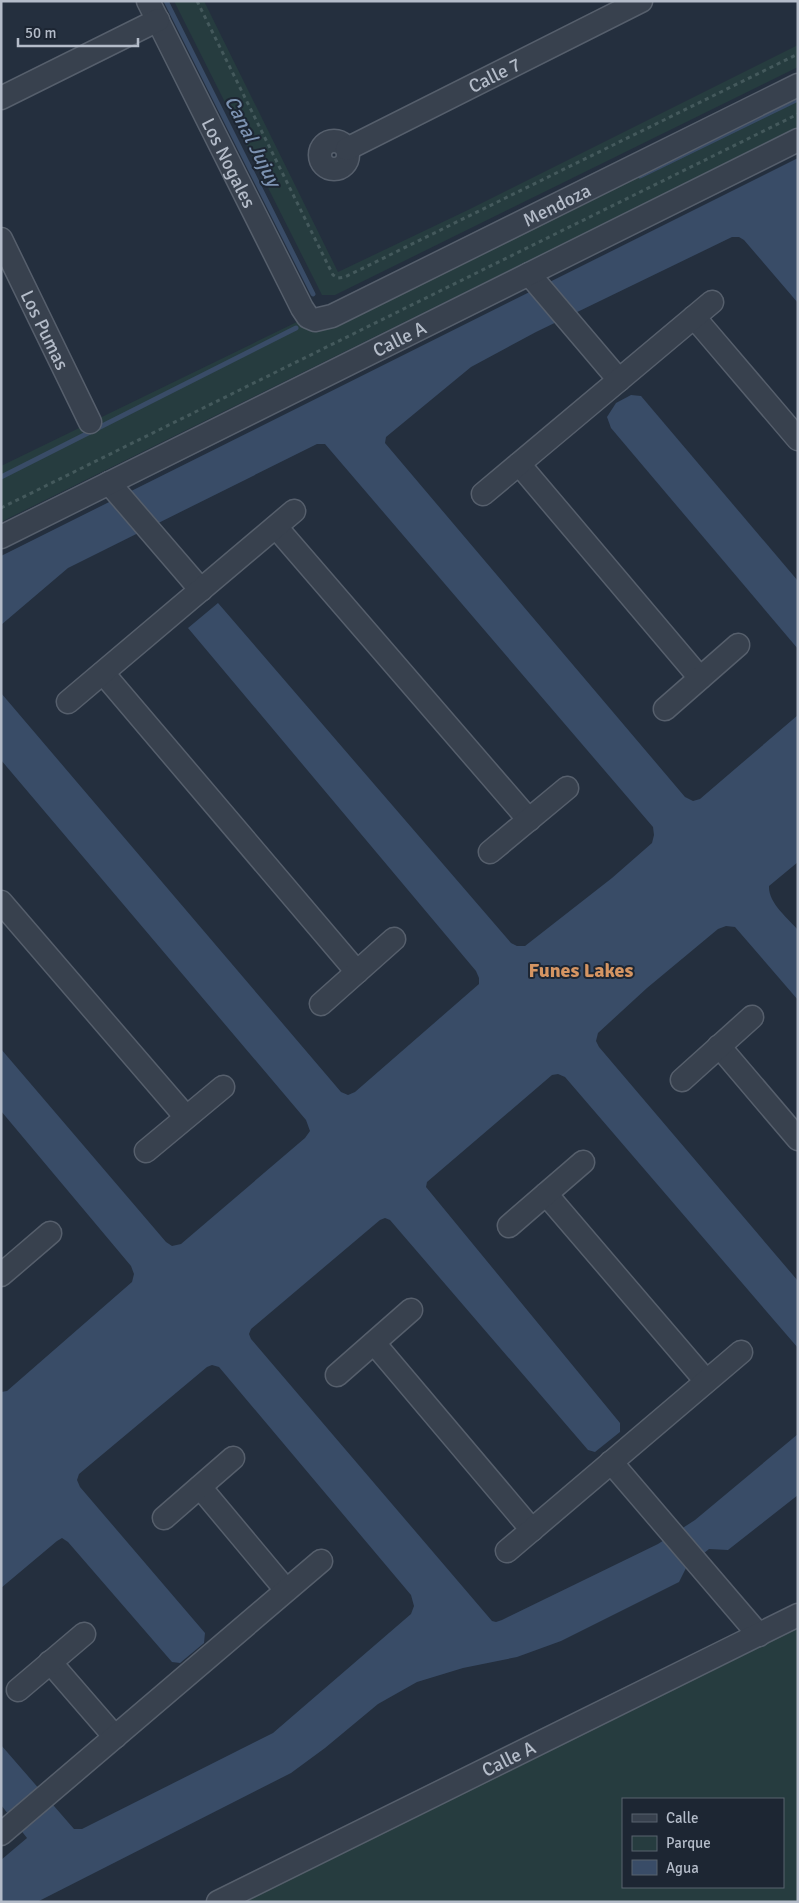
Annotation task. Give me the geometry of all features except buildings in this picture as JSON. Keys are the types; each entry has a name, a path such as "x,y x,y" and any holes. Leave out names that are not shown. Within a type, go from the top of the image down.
{"street":[{"name":"Calle 7","path":"347,149 641,1"},
{"path":"1,98 153,11"},
{"name":"Los Nogales","path":"153,11 302,308 308,316 315,320"},
{"name":"Mendoza","path":"315,320 332,316 798,85"},
{"name":"Calle A","path":"1,536 798,140"},
{"name":"Los Pumas","path":"1,238 90,422"},
{"path":"529,274 619,380"},
{"path":"483,494 712,302"},
{"path":"694,317 798,440"},
{"path":"519,464 700,678"},
{"path":"109,483 201,590"},
{"path":"68,702 294,511"},
{"path":"276,527 529,820"},
{"path":"665,709 738,645"},
{"path":"103,673 357,972"},
{"path":"490,852 568,788"},
{"path":"1,902 186,1117"},
{"path":"321,1004 394,939"},
{"path":"682,1080 752,1016"},
{"path":"719,1046 798,1139"},
{"path":"146,1151 223,1087"},
{"path":"509,1226 583,1162"},
{"path":"546,1194 706,1381"},
{"path":"4,1266 50,1232"},
{"path":"337,1375 411,1310"},
{"path":"374,1343 532,1530"},
{"path":"507,1551 741,1352"},
{"path":"164,1518 233,1458"},
{"path":"612,1462 758,1634"},
{"path":"200,1487 286,1590"},
{"path":"5,1830 321,1560"},
{"name":"Calle A","path":"218,1902 798,1615"},
{"path":"18,1690 84,1634"},
{"path":"50,1662 115,1737"}],"path":[{"path":"197,1 333,276 338,278 345,277 798,54"},
{"path":"1,508 798,114"}],"green space":[{"path":"174,1 204,1 338,272 470,209 798,45 798,67 335,295 322,295"},
{"path":"798,92 798,127 1,522 1,466 303,319"},
{"path":"798,1626 798,1902 244,1902"}],"water":[{"path":"798,158 798,303 744,240 739,237 732,237 536,332 471,367 386,437 385,443 685,797 693,801 700,799 798,715 798,862 769,886 775,904 798,930 798,1000 735,927 726,926 718,929 647,988 598,1033 596,1041 599,1047 798,1281 798,1348 565,1077 558,1074 552,1075 427,1182 426,1187 620,1423 620,1432 595,1452 588,1450 390,1220 385,1218 380,1220 251,1329 249,1334 251,1339 492,1621 502,1620 658,1544 695,1520 798,1434 798,1495 728,1550 709,1549 686,1568 679,1582 561,1641 517,1657 463,1668 417,1682 378,1704 325,1748 291,1773 37,1902 1,1902 1,1860 27,1838 1,1805 1,1745 74,1829 82,1829 273,1733 411,1614 414,1606 411,1595 219,1367 212,1365 207,1367 79,1474 77,1480 80,1487 205,1633 204,1643 180,1663 172,1662 68,1542 62,1538 1,1588 1,1392 7,1391 132,1282 134,1274 131,1266 1,1111 1,1049 166,1242 172,1246 181,1244 305,1138 310,1131 306,1120 1,760 1,693 341,1092 348,1095 355,1092 479,984 479,978 476,971 188,628 218,603 511,943 517,946 525,946 612,878 652,843 654,835 653,827 325,444 317,444 68,568 1,625 1,556"},
{"path":"631,395 641,396 798,581 798,649 611,428 607,417 616,403"}],"waterway":[{"name":"Canal Jujuy","path":"166,1 313,294"},
{"path":"640,176 798,99"},
{"path":"1,477 296,328"}],"district":[{"name":"Funes Lakes","path":"581,970"}]}
